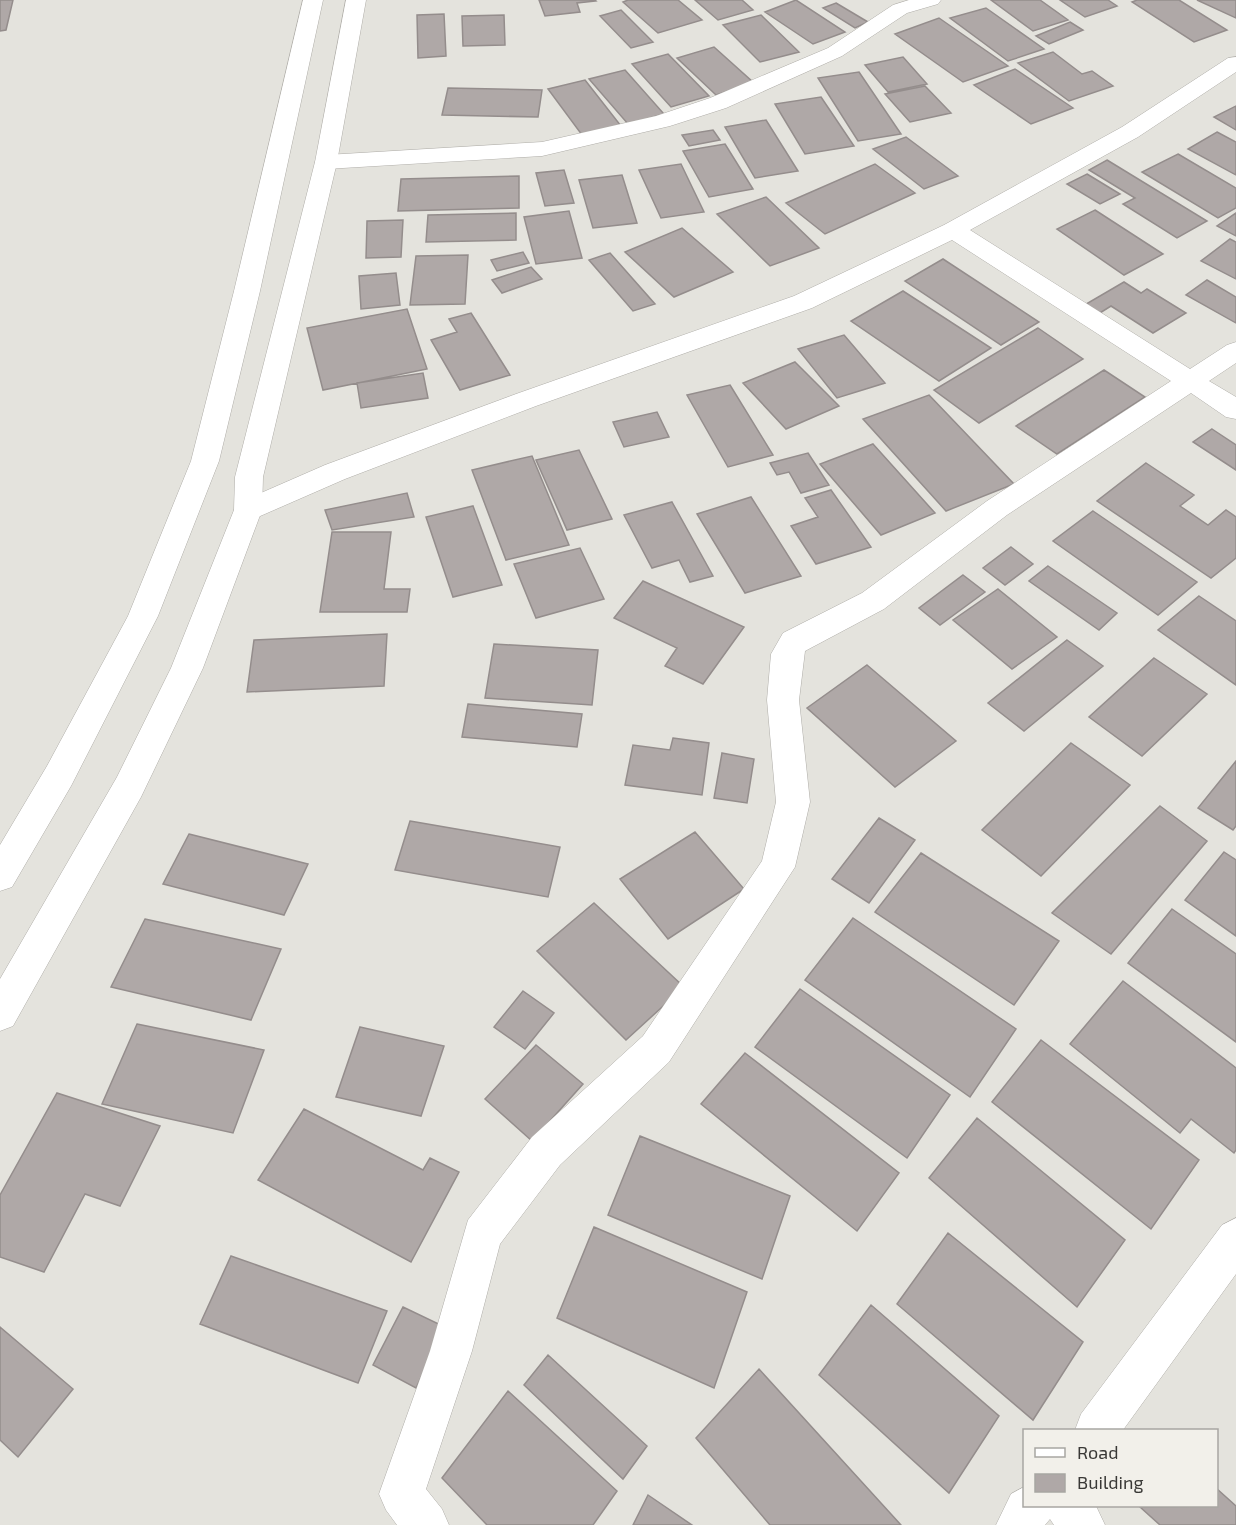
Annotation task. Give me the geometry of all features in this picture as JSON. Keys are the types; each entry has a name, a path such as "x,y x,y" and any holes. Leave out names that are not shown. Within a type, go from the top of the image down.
{"street":[{"path":"0,876 59,776 143,616 204,461 247,291 313,0"},
{"path":"0,1014 129,787 187,668 248,510 249,477 326,162 356,0"},
{"path":"326,162 515,152 576,142 662,121 718,104 824,56 862,36 900,9 931,0"},
{"path":"248,510 335,472 494,412 803,302 953,230 1130,132 1236,63"},
{"path":"953,230 1236,410"},
{"path":"426,1525 402,1494 451,1351 482,1234 546,1150 656,1049 778,867 793,802 783,700 787,654 794,642 873,601 997,508 1236,351"},
{"path":"1098,1429 1236,1239"},
{"path":"1019,1525 1027,1510 1032,1507"},
{"path":"1069,1507 1082,1525"}],"building":[{"path":"0,0 13,0 6,30 0,31"},
{"path":"539,0 596,1 577,3 580,12 545,16"},
{"path":"628,0 678,0 702,20 658,33 623,2"},
{"path":"695,0 742,0 753,10 718,20"},
{"path":"796,0 845,32 813,44 765,12"},
{"path":"991,0 1040,0 1068,20 1033,31"},
{"path":"1060,0 1108,0 1117,6 1085,17"},
{"path":"1179,0 1227,30 1194,42 1132,2"},
{"path":"1197,0 1236,0 1236,18"},
{"path":"836,3 868,22 855,28 823,8"},
{"path":"986,8 1044,49 1008,61 950,18"},
{"path":"621,10 653,42 631,48 600,16"},
{"path":"444,14 446,56 418,58 417,15"},
{"path":"504,15 505,45 463,46 462,16"},
{"path":"761,15 799,52 760,62 723,25"},
{"path":"939,18 1008,66 963,82 895,34"},
{"path":"1070,22 1083,30 1049,44 1036,36"},
{"path":"714,47 754,83 716,95 677,58"},
{"path":"1053,52 1082,74 1092,71 1113,86 1069,101 1018,63"},
{"path":"668,54 709,96 671,107 632,64"},
{"path":"903,57 927,84 888,92 865,65"},
{"path":"1015,69 1073,108 1031,124 974,85"},
{"path":"625,70 664,114 628,124 589,79"},
{"path":"859,72 901,134 858,141 818,78"},
{"path":"585,80 621,126 582,135 548,89"},
{"path":"925,86 951,113 910,122 885,94"},
{"path":"448,88 542,90 538,117 442,115"},
{"path":"821,97 854,146 805,154 775,104"},
{"path":"1236,106 1236,130 1214,117"},
{"path":"766,120 798,171 755,178 725,127"},
{"path":"713,130 720,140 689,146 682,135"},
{"path":"1217,132 1236,142 1236,175 1188,149"},
{"path":"906,137 958,176 924,189 873,149"},
{"path":"725,144 753,189 709,197 683,151"},
{"path":"1178,154 1236,188 1236,208 1218,218 1142,172"},
{"path":"1107,160 1207,221 1177,238 1123,204 1135,198 1089,170"},
{"path":"681,164 704,212 661,218 639,170"},
{"path":"875,164 915,193 825,234 786,203"},
{"path":"564,170 574,203 545,206 536,173"},
{"path":"1087,174 1120,194 1100,204 1067,184"},
{"path":"622,175 637,223 593,228 579,180"},
{"path":"519,176 519,208 398,211 401,179"},
{"path":"766,197 819,248 770,266 717,214"},
{"path":"1095,210 1163,254 1124,275 1057,229"},
{"path":"569,211 582,258 536,264 524,217"},
{"path":"516,213 516,240 426,242 428,215"},
{"path":"1236,213 1236,236 1217,226"},
{"path":"403,220 401,257 366,258 367,221"},
{"path":"682,228 733,272 674,297 625,252"},
{"path":"1230,239 1236,242 1236,279 1201,261"},
{"path":"523,252 529,263 497,271 491,260"},
{"path":"610,253 655,304 633,311 589,260"},
{"path":"468,255 465,304 410,305 416,256"},
{"path":"943,259 1039,322 1001,345 905,281"},
{"path":"531,267 542,279 502,293 492,280"},
{"path":"396,273 400,305 361,309 359,276"},
{"path":"1207,280 1236,297 1236,323 1186,295"},
{"path":"1124,282 1141,293 1147,289 1186,313 1153,333 1111,306 1095,316 1081,307"},
{"path":"903,291 991,348 939,381 851,321"},
{"path":"407,309 427,369 323,390 307,328"},
{"path":"471,313 510,375 460,390 431,340 457,332 449,319"},
{"path":"1038,328 1083,359 979,423 934,390"},
{"path":"844,335 885,383 837,398 798,349"},
{"path":"795,362 839,406 786,429 743,383"},
{"path":"1104,370 1145,397 1057,454 1016,426"},
{"path":"423,373 428,398 361,408 357,383"},
{"path":"730,385 773,455 728,467 687,395"},
{"path":"929,395 1014,484 946,511 863,419"},
{"path":"657,412 669,437 624,447 613,422"},
{"path":"1212,429 1236,445 1236,470 1193,442"},
{"path":"873,444 935,513 881,535 820,464"},
{"path":"579,450 612,519 567,530 536,460"},
{"path":"808,453 829,485 801,493 789,472 777,475 770,463"},
{"path":"532,456 569,545 506,560 472,470"},
{"path":"1146,463 1194,495 1180,506 1208,525 1226,510 1236,517 1236,558 1211,578 1097,501"},
{"path":"831,490 871,547 816,564 791,526 818,517 805,498"},
{"path":"407,493 414,517 332,530 325,510"},
{"path":"751,497 801,576 745,593 697,514"},
{"path":"672,502 713,576 690,582 679,560 652,568 624,515"},
{"path":"473,506 502,585 453,597 426,517"},
{"path":"1093,511 1197,582 1158,615 1053,541"},
{"path":"332,532 391,532 384,589 410,589 407,612 320,612"},
{"path":"1011,547 1033,564 1005,585 983,568"},
{"path":"580,548 604,599 536,618 514,564"},
{"path":"1048,566 1117,613 1099,630 1029,581"},
{"path":"963,575 985,592 940,625 919,608"},
{"path":"643,581 744,627 703,684 665,666 677,648 614,618"},
{"path":"998,589 1057,637 1012,669 953,620"},
{"path":"1199,596 1236,621 1236,685 1158,630"},
{"path":"387,634 384,686 247,692 254,640"},
{"path":"1067,640 1103,666 1024,731 988,703"},
{"path":"494,644 598,650 592,705 485,698"},
{"path":"1154,658 1207,694 1142,756 1089,717"},
{"path":"867,665 956,741 895,787 807,708"},
{"path":"468,704 582,714 577,747 462,737"},
{"path":"673,738 709,743 702,795 625,785 633,745 670,750"},
{"path":"1071,743 1130,785 1041,876 982,830"},
{"path":"722,753 754,759 747,803 714,798"},
{"path":"1236,761 1236,826 1233,830 1198,808"},
{"path":"1160,806 1207,841 1111,954 1052,913"},
{"path":"879,818 915,840 869,903 832,879"},
{"path":"410,821 560,847 548,897 395,870"},
{"path":"695,832 744,889 668,939 620,879"},
{"path":"189,834 308,864 284,915 163,884"},
{"path":"1224,852 1236,860 1236,936 1185,900"},
{"path":"921,853 1059,941 1014,1005 875,912"},
{"path":"594,903 684,987 626,1040 537,951"},
{"path":"1172,909 1236,954 1236,1042 1128,963"},
{"path":"853,918 1016,1029 970,1097 805,980"},
{"path":"145,919 281,949 251,1020 111,987"},
{"path":"1123,981 1236,1068 1236,1150 1234,1153 1191,1119 1180,1133 1070,1044"},
{"path":"800,989 950,1095 907,1158 755,1047"},
{"path":"523,991 554,1013 525,1049 494,1027"},
{"path":"137,1024 264,1050 233,1133 102,1104"},
{"path":"360,1027 444,1046 421,1116 336,1097"},
{"path":"1041,1040 1199,1160 1151,1229 992,1102"},
{"path":"536,1045 583,1084 532,1141 485,1099"},
{"path":"745,1053 899,1173 857,1231 701,1104"},
{"path":"57,1093 160,1126 120,1206 85,1194 44,1272 0,1257 0,1195"},
{"path":"304,1109 423,1170 430,1158 459,1172 411,1262 258,1180"},
{"path":"977,1118 1125,1240 1077,1307 929,1178"},
{"path":"640,1136 790,1196 762,1279 608,1215"},
{"path":"594,1227 747,1292 714,1388 557,1318"},
{"path":"948,1233 1083,1342 1033,1420 897,1304"},
{"path":"231,1256 387,1311 358,1383 200,1324"},
{"path":"871,1305 999,1416 949,1493 819,1375"},
{"path":"403,1307 445,1327 416,1388 373,1365"},
{"path":"0,1327 73,1389 18,1457 0,1440"},
{"path":"548,1355 647,1446 623,1479 524,1385"},
{"path":"759,1369 901,1525 770,1525 696,1438"},
{"path":"508,1391 617,1491 593,1525 487,1525 442,1478"},
{"path":"1218,1490 1236,1506 1236,1525 1160,1525 1140,1507 1218,1507"},
{"path":"648,1495 692,1525 633,1525"}]}
